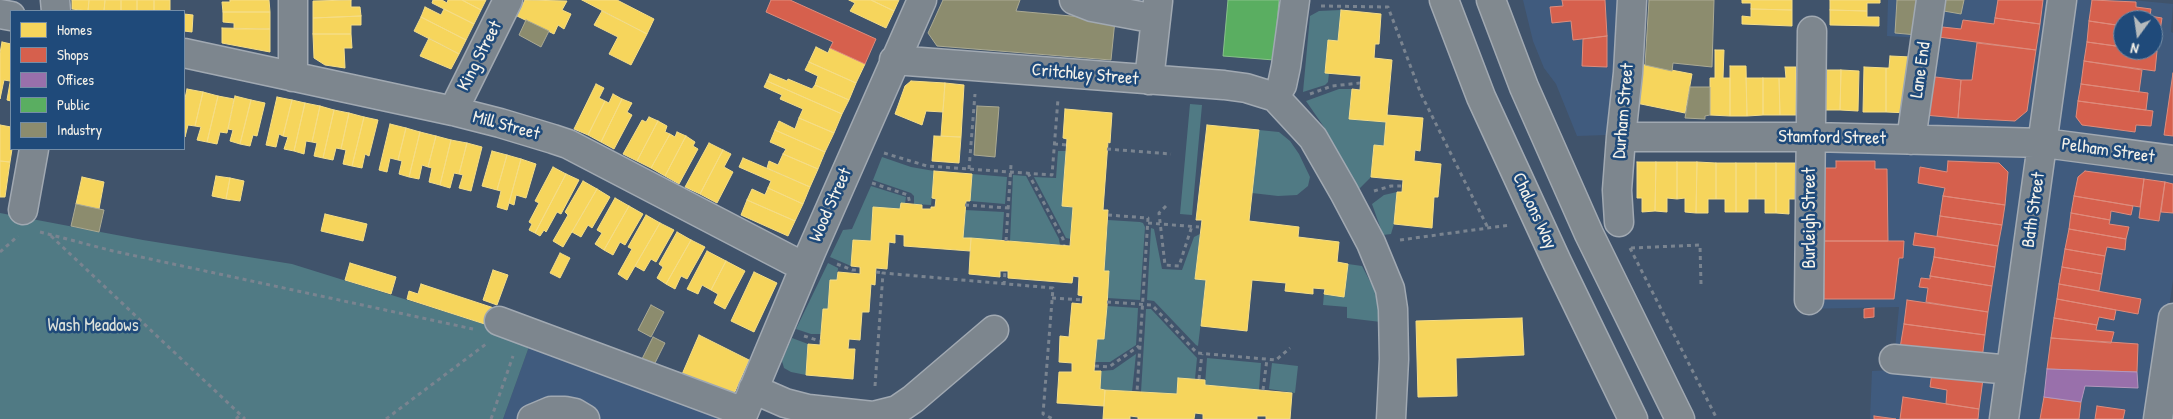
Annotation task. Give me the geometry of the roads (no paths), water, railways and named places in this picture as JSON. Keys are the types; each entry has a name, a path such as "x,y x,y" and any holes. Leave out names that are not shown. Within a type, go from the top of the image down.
{"main road":[{"name":"Chalons Way","path":"1444,0 1481,97 1557,262 1633,419"},
{"path":"1491,0 1524,87 1589,234 1680,419"}],"street":[{"path":"293,0 293,77"},
{"name":"King Street","path":"452,111 508,0"},
{"name":"Wood Street","path":"748,401 844,174 922,0"},
{"path":"1074,0 1092,7 1158,10 1148,80"},
{"name":"Durham Street","path":"1619,222 1617,190 1628,73 1632,0"},
{"name":"Lane End","path":"1911,140 1931,0"},
{"name":"Bath Street","path":"2004,419 2044,143 2062,0"},
{"path":"1294,3 1281,103 1313,138 1371,243 1390,289 1394,309 1391,419"},
{"name":"Burleigh Street","path":"1809,300 1812,31"},
{"name":"Mill Street","path":"185,53 500,122 568,144 804,267"},
{"name":"Critchley Street","path":"894,60 1224,85 1246,88 1281,103"},
{"name":"Stamford Street","path":"1621,137 1811,137 2044,143"},
{"name":"Pelham Street","path":"2044,143 2173,160"},
{"path":"29,224 34,150"},
{"path":"2158,419 2173,318"},
{"path":"498,330 748,401 785,403 808,409 873,416 897,410 913,399 994,330"},
{"path":"1894,359 2011,370"},
{"path":"532,419 551,411 565,411 575,413 585,419"}],"park label":[{"name":"Wash Meadows","path":"93,326"}]}
